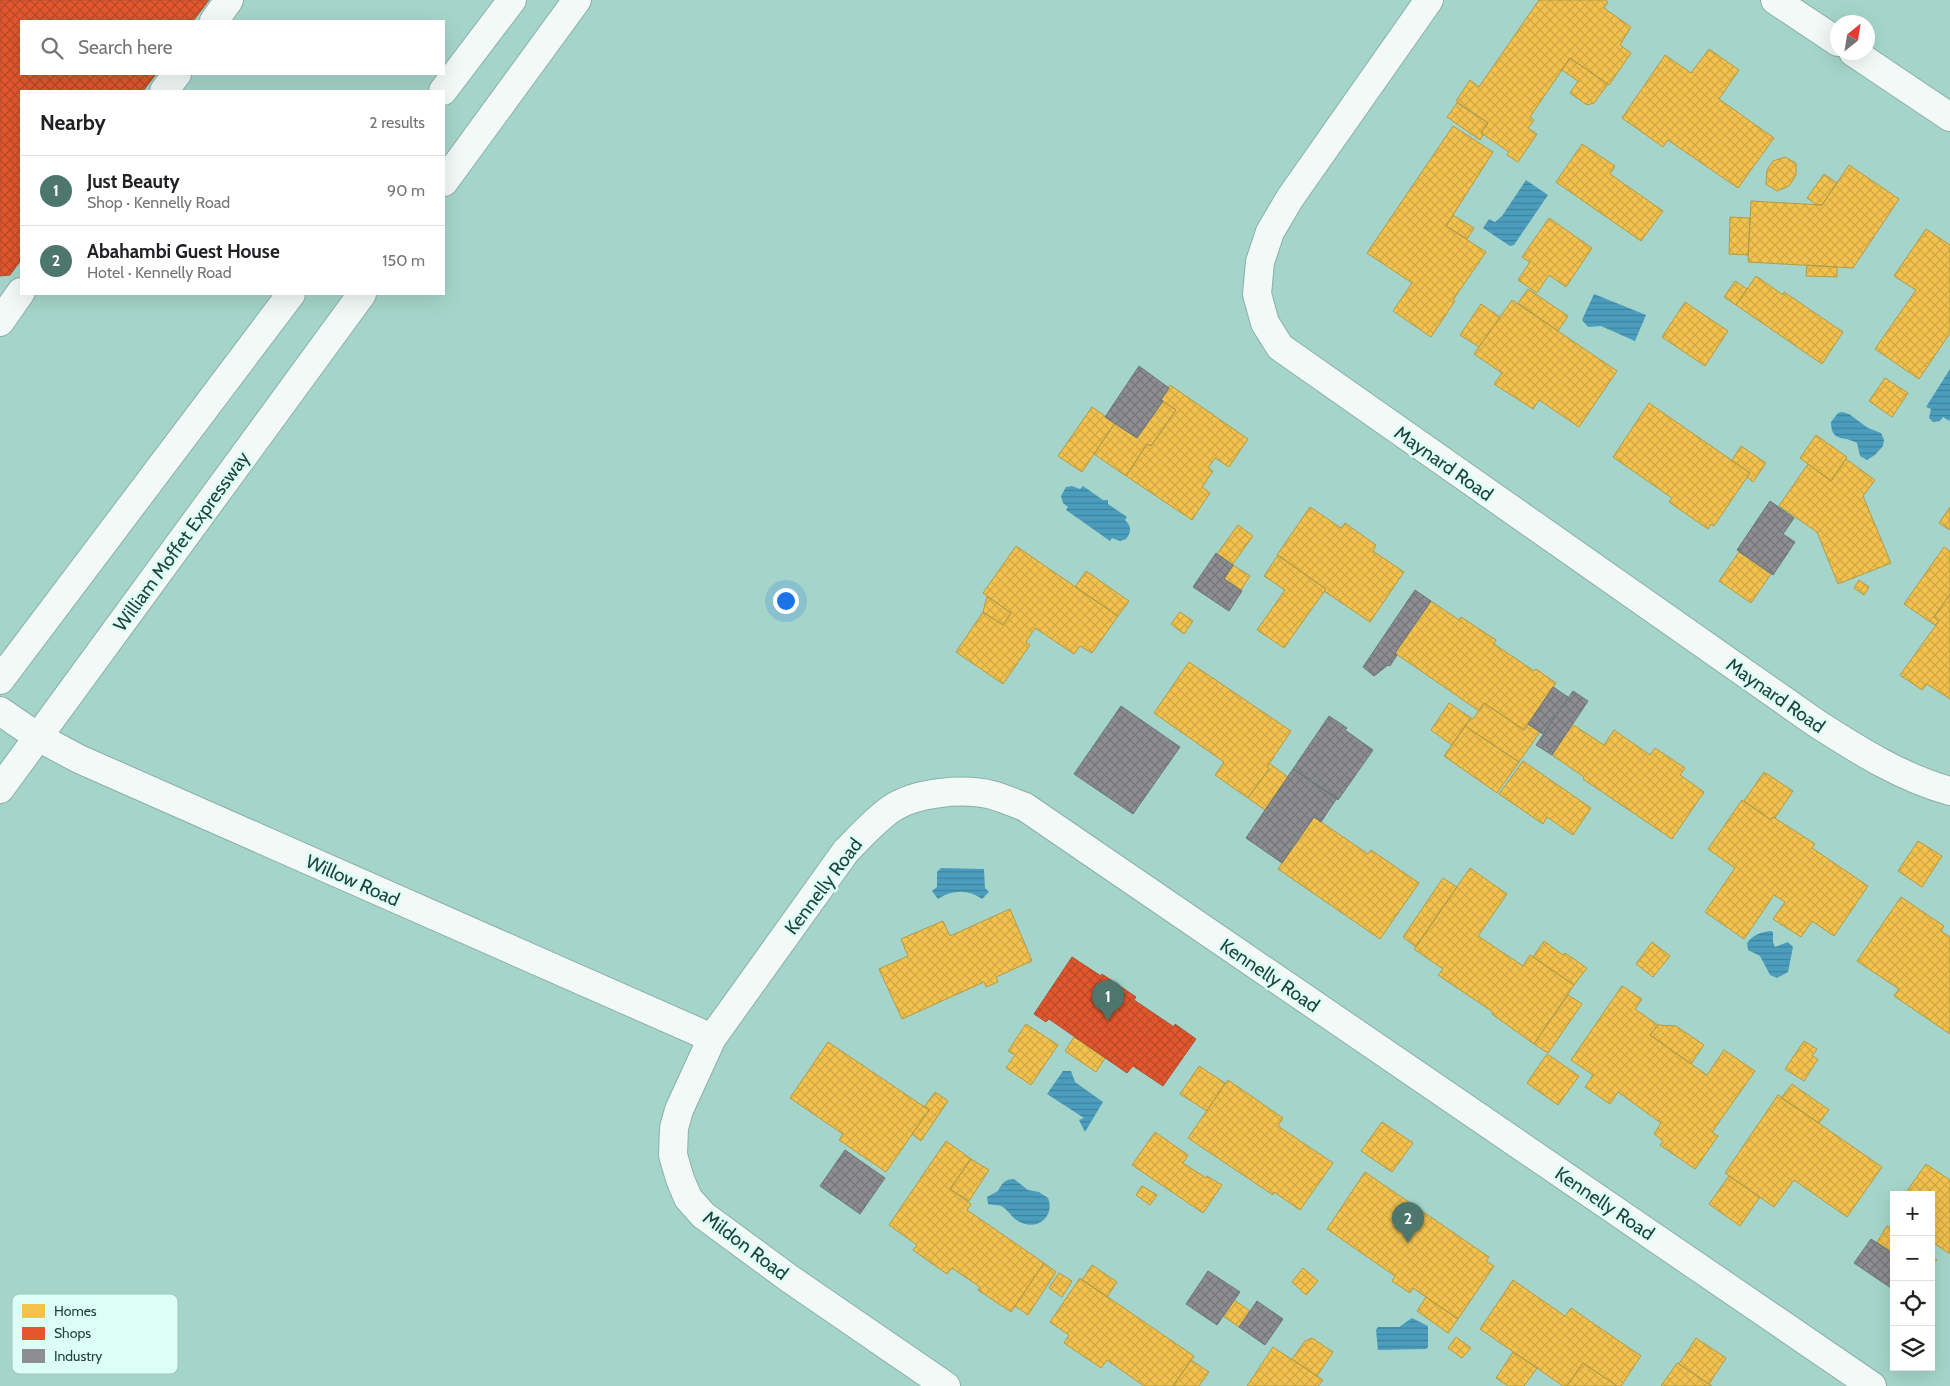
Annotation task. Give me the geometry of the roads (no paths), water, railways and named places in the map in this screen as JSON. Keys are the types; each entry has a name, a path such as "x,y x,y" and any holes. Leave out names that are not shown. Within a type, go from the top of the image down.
{"street":[{"path":"215,20 229,0"},
{"path":"444,90 512,0"},
{"path":"445,181 577,0"},
{"name":"Maynard Road","path":"1429,0 1290,198 1270,232 1260,262 1256,294 1265,323 1280,347 1816,723 1893,768 1950,791"},
{"path":"1775,0 1830,37"},
{"path":"1865,60 1950,118"},
{"path":"165,90 176,75"},
{"path":"0,322 20,293"},
{"path":"0,680 290,295"},
{"name":"William Moffet Expressway","path":"0,789 361,295"},
{"name":"Willow Road","path":"0,711 38,737 79,759 712,1038"},
{"name":"Kennelly Road","path":"712,1038 846,851 871,825 893,808 914,799 940,793 959,792 992,796 1025,807 1043,819 1872,1386"},
{"name":"Mildon Road","path":"712,1038 686,1094 674,1128 673,1155 688,1198 703,1215 723,1231 946,1386"}],"water":[{"path":"1526,180 1548,195 1514,245 1510,246 1483,228 1489,219 1495,222 1502,216"},
{"path":"1594,294 1646,315 1635,341 1601,326 1588,327 1582,320"},
{"path":"1950,369 1950,419 1949,421 1943,417 1940,421 1933,422 1929,418 1931,409 1926,407"},
{"path":"1838,413 1849,414 1868,428 1881,433 1884,440 1883,446 1875,455 1867,460 1860,456 1857,443 1836,436 1833,433 1831,422"},
{"path":"1072,486 1080,489 1083,486 1103,500 1108,500 1108,504 1127,517 1125,520 1130,526 1130,531 1126,539 1120,541 1112,538 1110,541 1066,510 1068,507 1063,503 1061,496 1066,487"},
{"path":"941,868 984,869 985,888 989,892 982,899 966,892 954,892 938,899 932,891 937,887 937,872"},
{"path":"1773,932 1775,947 1788,942 1793,947 1788,972 1777,978 1770,975 1760,956 1748,950 1747,943 1757,934"},
{"path":"1063,1071 1071,1071 1075,1082 1103,1102 1085,1132 1079,1120 1084,1118 1047,1094"},
{"path":"1014,1179 1028,1190 1039,1192 1048,1198 1049,1210 1044,1220 1040,1223 1028,1225 1022,1223 1016,1220 1003,1207 988,1204 987,1197 998,1191 1006,1181"},
{"path":"1412,1318 1428,1326 1428,1347 1426,1349 1378,1350 1376,1330 1378,1327 1399,1327"}],"place":[{"name":"Just Beauty","path":"1108,1021"},
{"name":"Abahambi Guest House","path":"1408,1243"}]}
